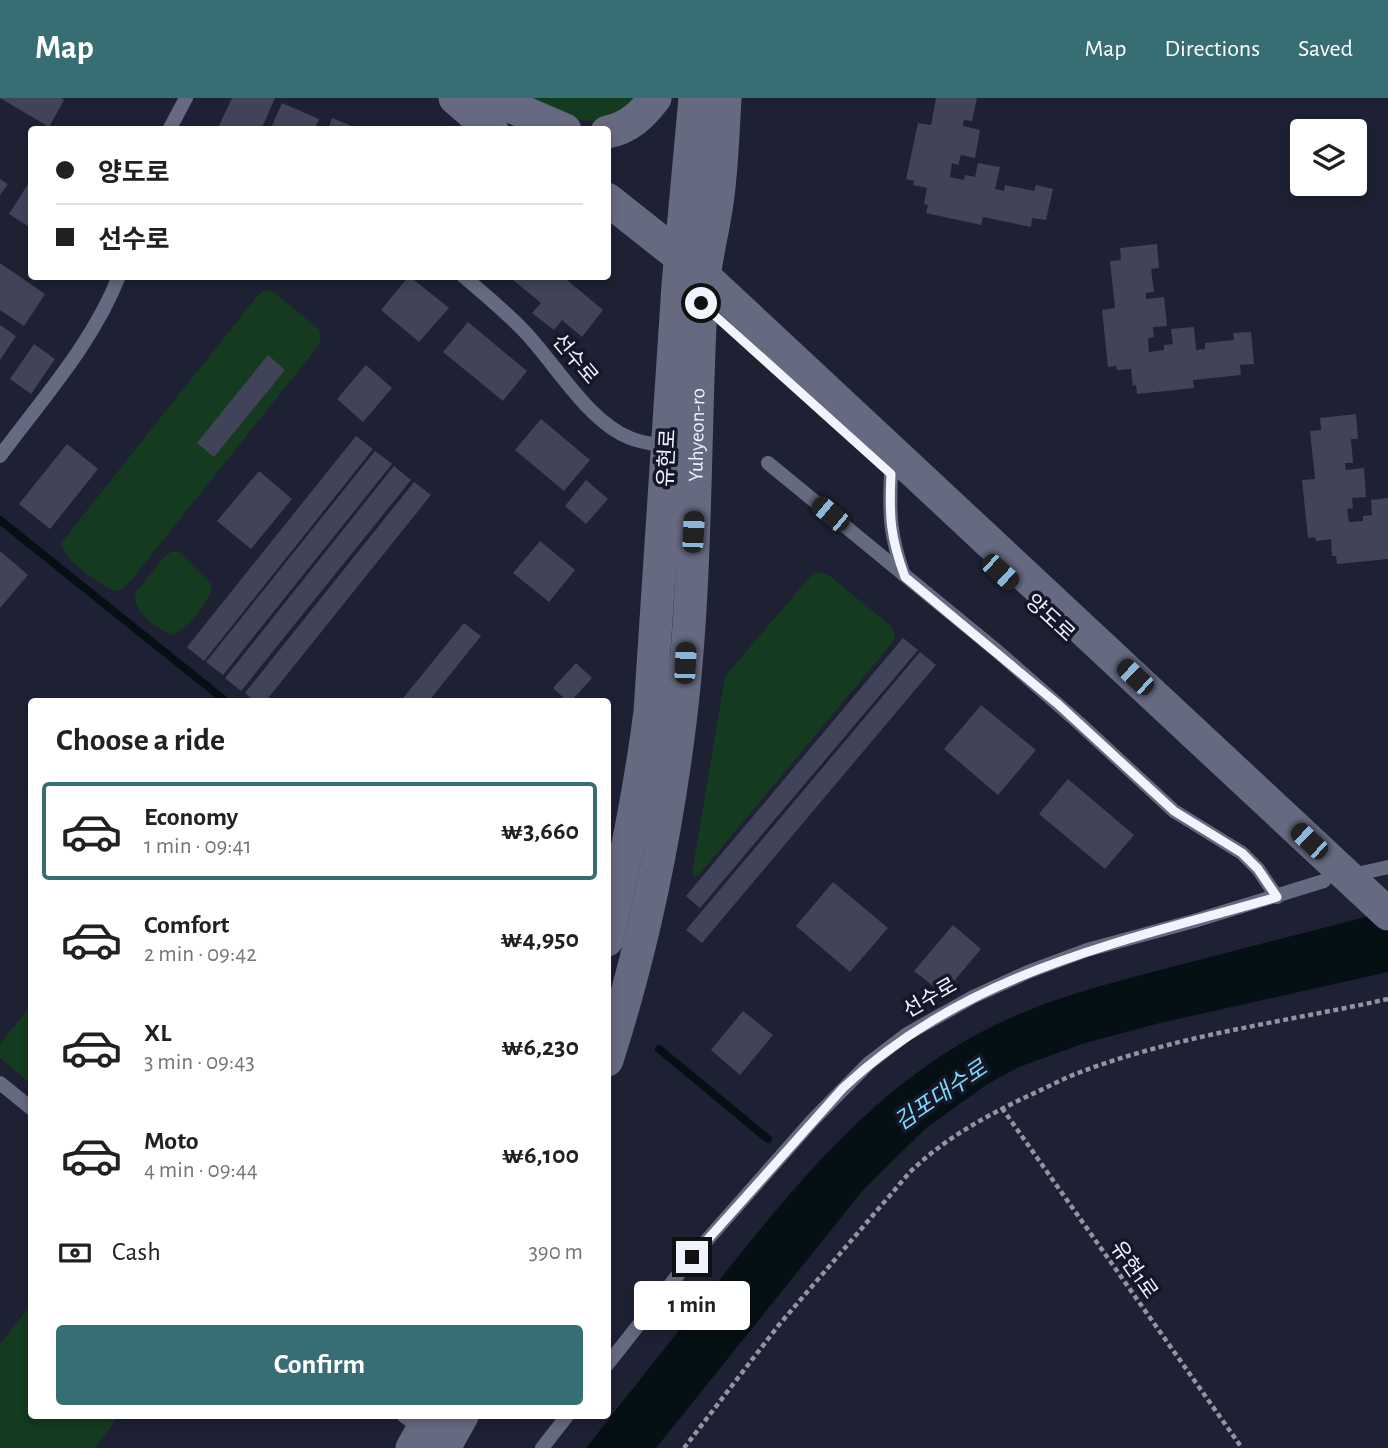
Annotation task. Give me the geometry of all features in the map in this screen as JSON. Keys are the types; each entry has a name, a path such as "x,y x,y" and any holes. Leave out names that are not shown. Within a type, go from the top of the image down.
{"street":[{"path":"455,98 487,126"},
{"path":"485,98 517,126"},
{"path":"491,98 556,126"},
{"path":"611,131 630,125 655,98"},
{"name":"유현로","path":"611,922 627,852 649,725 659,606 667,446 691,280 695,98"},
{"name":"Yuhyeon-ro","path":"611,1046 639,950 652,892 681,714 697,453 691,280 717,202 725,98"},
{"path":"611,203 691,280"},
{"name":"양도로","path":"611,228 691,280 1340,883 1388,939"},
{"name":"양도로","path":"691,280 891,474 1133,695 1340,883 1388,914"},
{"path":"430,1436 456,1419"}],"lane":[{"path":"171,126 186,98"},
{"path":"0,456 92,329 117,280"},
{"name":"선수로","path":"468,280 524,331 573,390 607,424 630,438 667,446"},
{"path":"768,463 1059,705 1174,811 1242,853 1258,869 1277,897"},
{"path":"891,474 890,526 905,577"},
{"name":"선수로","path":"611,1360 692,1257 812,1121 869,1063 907,1034 973,997 1028,972 1087,950 1277,897 1340,883 1388,867"},
{"path":"0,1083 28,1106"},
{"path":"542,1448 565,1419"}],"path":[{"path":"684,1448 778,1326 910,1172 933,1150 1002,1108 1076,1074 1124,1058 1192,1040 1388,999"},
{"name":"유현1로","path":"1002,1108 1242,1448"}],"green space":[{"path":"532,98 637,98 609,117 584,120 560,113"},
{"path":"271,290 319,329 319,345 128,584 121,590 114,591 75,564 63,550 61,543 258,295"},
{"path":"171,552 179,552 212,585 208,599 198,613 173,635 146,618 135,599 136,592"},
{"path":"814,572 831,577 892,627 895,634 893,642 698,876 694,877 692,873 727,674"},
{"path":"28,1009 28,1081 0,1058 0,1044"},
{"path":"28,1308 28,1419 117,1419 95,1448 0,1448 0,1344"}],"water":[{"name":"김포대수로","path":"1388,911 1388,972 1160,1023 1085,1043 1019,1067 986,1085 925,1129 864,1189 656,1448 586,1448 781,1204 850,1130 888,1096 928,1065 971,1038 1017,1015 1057,999"}],"building":[{"path":"0,98 61,98 64,100 47,126"},
{"path":"232,98 275,98 263,126 219,126"},
{"path":"936,98 977,98 972,121 964,120 963,126 980,130 975,158 961,155 958,165 952,163 950,177 964,180 965,175 975,177 978,163 1000,167 995,189 1004,191 1005,185 1034,191 1036,185 1053,189 1046,220 1032,218 1031,227 983,217 981,225 926,213 928,205 924,204 927,188 913,185 914,181 906,179 918,123 931,125"},
{"path":"282,103 319,119 316,126 272,126"},
{"path":"332,118 352,126 329,126"},
{"path":"0,179 8,184 0,195"},
{"path":"28,184 28,226 9,214"},
{"path":"1157,244 1159,268 1151,269 1154,292 1146,293 1146,299 1164,297 1167,326 1153,327 1154,337 1148,338 1149,352 1164,350 1164,345 1173,344 1171,329 1194,327 1196,350 1205,349 1205,343 1234,340 1233,333 1251,332 1254,364 1240,365 1241,375 1193,380 1194,388 1137,394 1131,369 1117,370 1116,366 1108,367 1102,310 1115,308 1110,261 1121,260 1120,248"},
{"path":"0,263 45,294 24,326 0,310"},
{"path":"406,280 414,280 449,308 419,342 381,310"},
{"path":"513,280 567,280 603,310 582,337 562,320 554,330 532,313 541,303"},
{"path":"468,322 527,371 503,401 443,352"},
{"path":"0,325 16,336 0,360"},
{"path":"34,344 55,359 31,394 10,379"},
{"path":"268,355 285,370 214,457 197,443"},
{"path":"366,365 392,388 363,422 337,399"},
{"path":"1356,414 1358,439 1351,439 1353,463 1345,463 1346,470 1364,468 1366,497 1352,498 1353,508 1347,509 1349,522 1363,521 1363,516 1372,515 1371,500 1388,498 1388,559 1337,564 1336,556 1332,556 1331,539 1316,541 1315,537 1308,538 1302,480 1315,479 1310,431 1321,430 1320,418"},
{"path":"541,419 590,460 564,491 515,450"},
{"path":"356,436 373,449 204,661 187,647"},
{"path":"67,444 98,469 50,529 19,504"},
{"path":"375,451 392,464 223,675 206,662"},
{"path":"394,466 411,480 241,691 225,678"},
{"path":"259,471 292,499 251,549 217,521"},
{"path":"586,480 608,499 586,524 565,506"},
{"path":"414,482 431,495 268,698 251,698 245,693"},
{"path":"540,541 575,570 549,602 513,573"},
{"path":"0,551 28,575 0,608"},
{"path":"464,623 481,636 431,698 403,698"},
{"path":"903,638 918,650 700,908 686,896"},
{"path":"920,652 936,665 702,943 686,930"},
{"path":"576,663 592,678 574,698 564,698 553,688"},
{"path":"981,705 1036,750 998,795 944,749"},
{"path":"1068,779 1134,835 1105,869 1039,814"},
{"path":"833,882 888,928 850,972 796,926"},
{"path":"953,925 981,949 943,994 914,971"},
{"path":"743,1011 773,1035 740,1075 711,1050"}],"waterway":[{"path":"0,520 222,698"},
{"path":"659,1049 768,1139"}],"route":[{"path":"692,1257 843,1088 869,1063 907,1034 973,997 1028,972 1087,950 1277,897 1258,869 1242,853 1174,811 997,651 905,577 890,526 891,474 701,303"}]}
